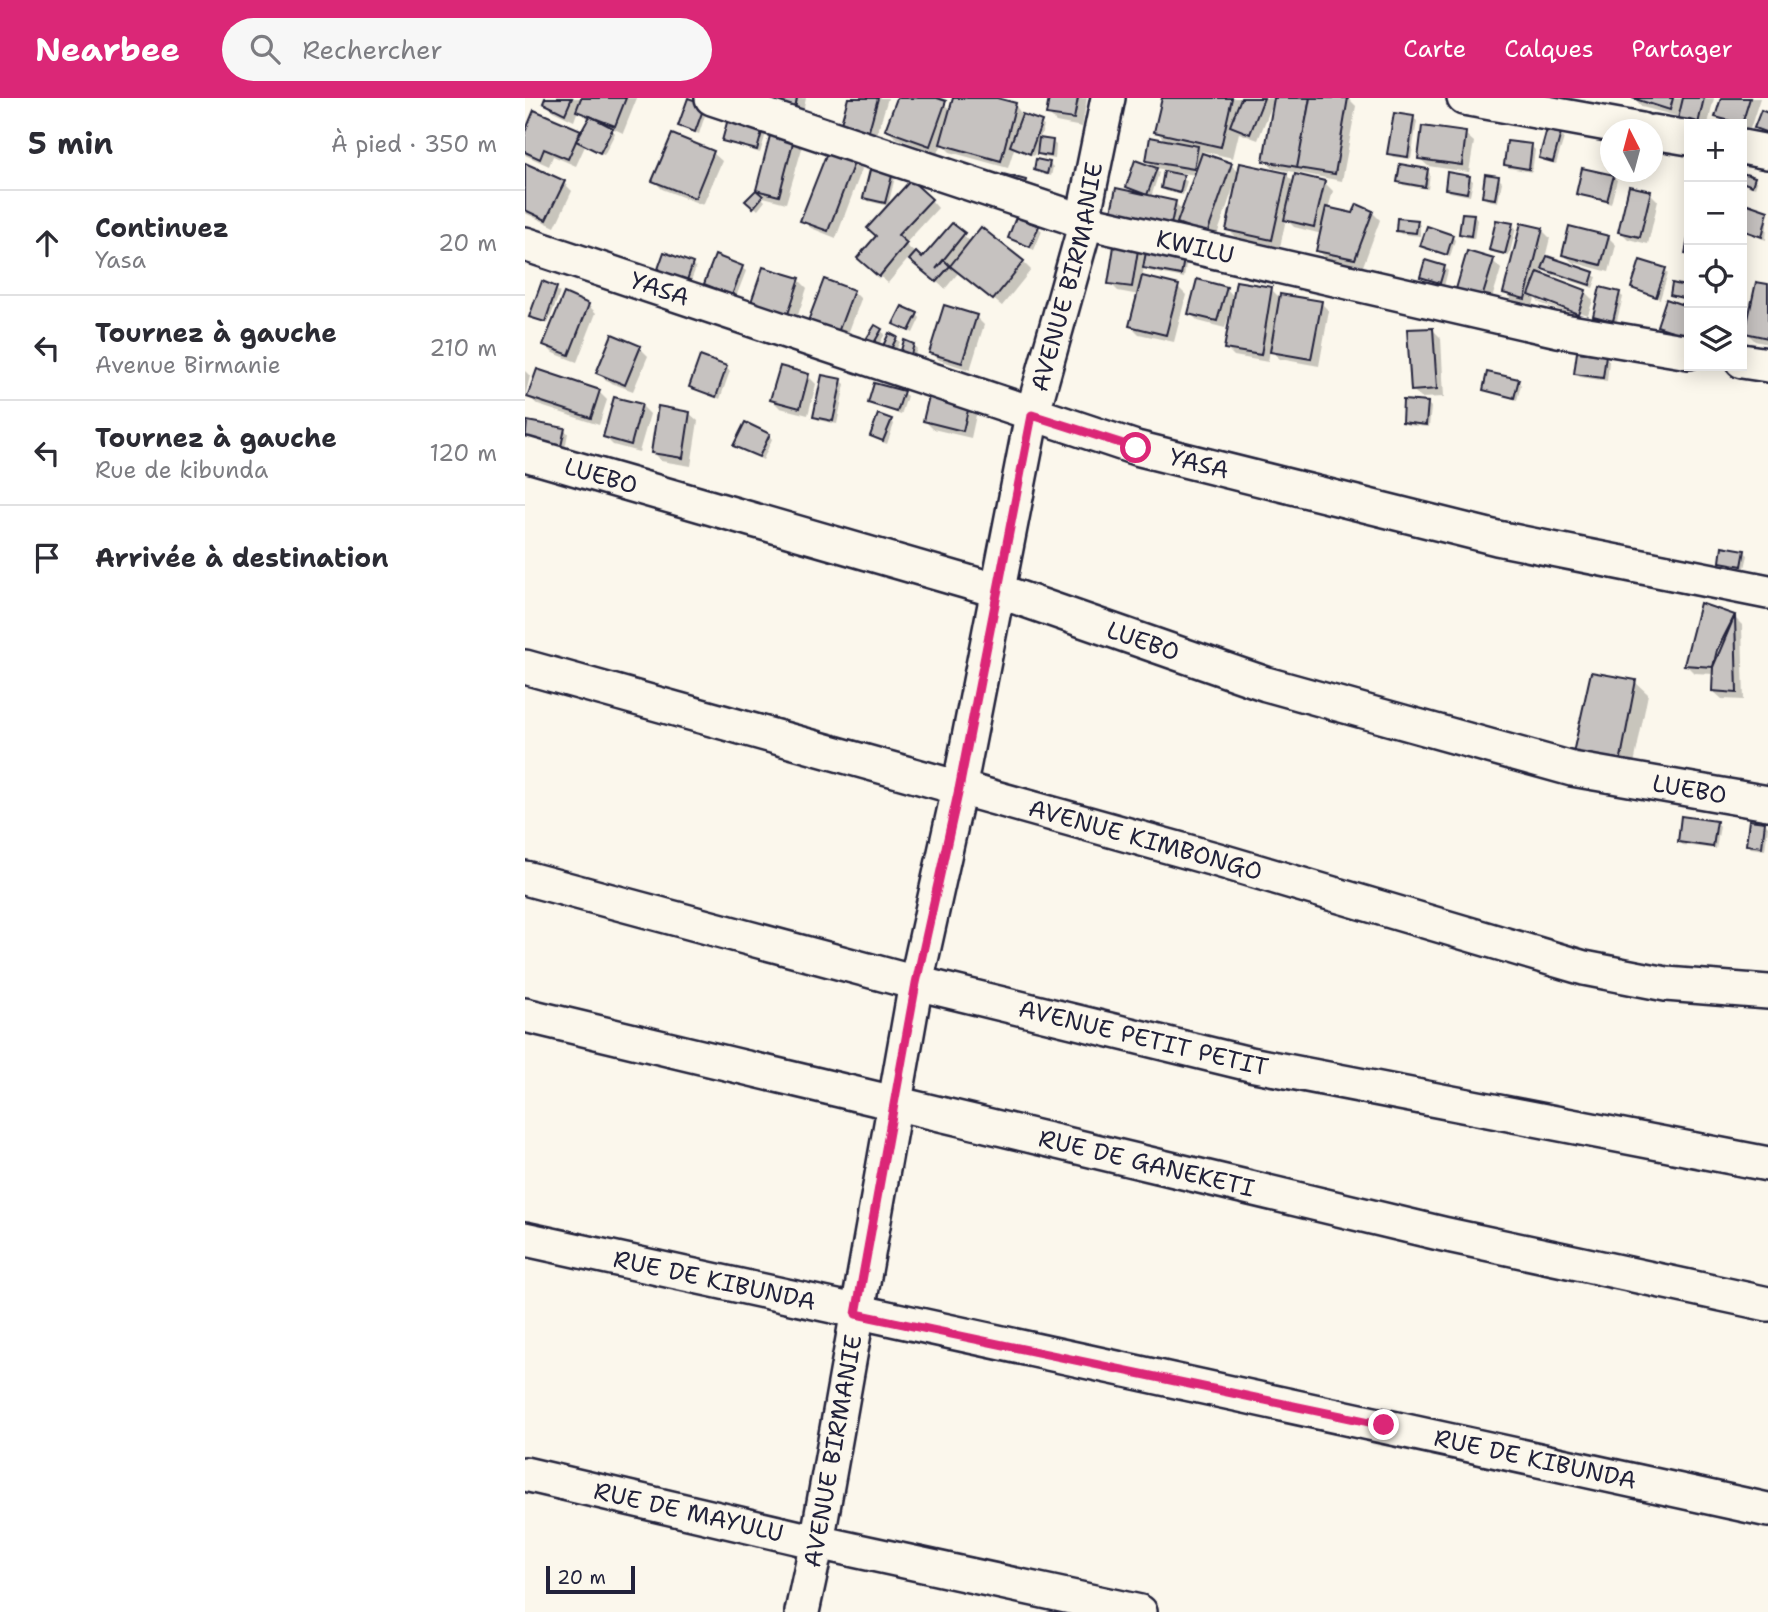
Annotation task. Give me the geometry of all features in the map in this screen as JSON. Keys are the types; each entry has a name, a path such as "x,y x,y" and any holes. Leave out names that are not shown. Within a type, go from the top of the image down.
{"street":[{"name":"KWILU","path":"712,98 1086,222 1503,318 1684,351"},
{"name":"AVENUE BIRMANIE","path":"802,1612 817,1542 916,983 959,789 1032,415 1086,222 1086,205 1108,98"},
{"path":"1464,98 1600,123"},
{"path":"1663,134 1684,137"},
{"path":"1747,149 1768,152"},
{"name":"YASA","path":"525,244 1136,448 1497,538 1768,592"},
{"path":"1747,362 1768,365"},
{"name":"LUEBO","path":"525,454 999,591 1266,684 1572,769 1768,803"},
{"name":"AVENUE KIMBONGO","path":"525,667 1231,863 1584,968 1666,984 1768,992"},
{"name":"AVENUE PETIT PETIT","path":"525,878 916,983 1250,1065 1768,1164"},
{"name":"RUE DE GANEKETI","path":"525,1016 1443,1234 1768,1304"},
{"name":"RUE DE KIBUNDA","path":"525,1239 856,1314 1371,1422 1768,1510"},
{"name":"RUE DE MAYULU","path":"525,1474 817,1542 1140,1612"}],"building":[{"path":"545,98 572,98 565,114 543,103"},
{"path":"581,98 626,98 615,126 576,111"},
{"path":"688,98 705,104 695,132 678,126"},
{"path":"765,98 797,98 795,110"},
{"path":"848,98 878,98 868,134 840,127"},
{"path":"897,98 937,98 946,101 930,146 885,130"},
{"path":"953,98 997,98 1016,103 1001,161 940,144"},
{"path":"1049,98 1078,98 1074,119 1046,115"},
{"path":"1162,98 1232,98 1221,147 1154,132"},
{"path":"1241,98 1264,98 1250,134 1230,126"},
{"path":"1274,98 1310,98 1298,167 1263,161"},
{"path":"1310,98 1348,98 1335,174 1297,168"},
{"path":"1632,98 1673,98 1670,110"},
{"path":"1683,98 1704,98 1699,119 1684,119 1684,123 1677,123"},
{"path":"1721,98 1750,98 1744,119 1715,117"},
{"path":"534,110 581,130 568,159 544,149 540,159 525,152 525,132"},
{"path":"1761,110 1768,113 1768,133 1754,128"},
{"path":"1394,113 1414,116 1408,157 1387,154"},
{"path":"1022,114 1042,121 1030,154 1010,146"},
{"path":"729,115 764,125 757,150 722,141"},
{"path":"590,116 613,128 600,153 576,141"},
{"path":"1422,126 1466,132 1462,165 1418,159"},
{"path":"772,128 795,135 779,196 756,190"},
{"path":"1547,129 1561,133 1553,162 1539,158"},
{"path":"672,134 714,151 695,198 652,181"},
{"path":"1150,137 1198,146 1194,169 1146,161"},
{"path":"1039,138 1053,140 1051,156 1037,154"},
{"path":"1507,141 1532,144 1529,169 1504,165"},
{"path":"828,150 855,160 828,231 800,221"},
{"path":"1202,153 1232,163 1207,234 1177,223"},
{"path":"1036,159 1050,162 1047,174 1034,170"},
{"path":"1135,160 1157,168 1147,195 1126,187"},
{"path":"525,163 565,181 546,220 525,210"},
{"path":"1240,163 1287,173 1272,240 1226,230"},
{"path":"1400,164 1428,169 1425,187 1397,182"},
{"path":"871,166 893,172 885,203 863,198"},
{"path":"1582,168 1600,172 1600,182 1612,182 1607,201 1576,194"},
{"path":"1164,171 1184,175 1180,193 1161,188"},
{"path":"1447,172 1470,176 1467,193 1445,189"},
{"path":"1003,174 1026,180 1024,189 1001,183"},
{"path":"1295,174 1325,181 1314,227 1284,220"},
{"path":"1485,174 1499,176 1495,199 1482,197"},
{"path":"1747,175 1755,177 1752,186 1747,184"},
{"path":"911,180 932,199 898,235 907,243 879,277 857,258 876,236 867,228"},
{"path":"1629,186 1651,191 1640,237 1618,232"},
{"path":"1116,188 1176,201 1170,229 1110,216"},
{"path":"756,190 763,196 753,208 745,201"},
{"path":"1357,204 1373,211 1355,259 1316,251 1326,207 1353,213"},
{"path":"1747,204 1768,211 1762,237 1747,232"},
{"path":"1462,213 1474,214 1471,236 1459,234"},
{"path":"1016,217 1039,226 1030,247 1008,238"},
{"path":"1397,218 1418,220 1416,233 1396,231"},
{"path":"1496,220 1513,223 1505,254 1489,250"},
{"path":"952,223 965,233 936,269 944,260 950,266 936,282 909,260 916,252 922,258"},
{"path":"1521,223 1543,228 1525,299 1503,293"},
{"path":"1427,226 1453,235 1447,255 1420,246"},
{"path":"1569,226 1609,236 1601,265 1562,255"},
{"path":"981,227 1024,261 993,300 950,266"},
{"path":"1115,240 1139,244 1132,287 1108,284"},
{"path":"1467,251 1494,259 1482,298 1456,289"},
{"path":"664,252 693,263 686,283 657,272"},
{"path":"1146,252 1184,259 1181,275 1143,268"},
{"path":"715,255 743,266 732,295 704,284"},
{"path":"1547,256 1594,272 1590,285 1542,269"},
{"path":"1425,260 1445,266 1440,283 1420,277"},
{"path":"1640,260 1666,268 1656,297 1631,288"},
{"path":"763,267 800,278 787,317 750,305"},
{"path":"1538,272 1586,290 1578,314 1529,295"},
{"path":"1142,276 1179,285 1166,335 1129,326"},
{"path":"824,279 854,290 837,335 807,324"},
{"path":"1197,279 1227,287 1217,321 1188,314"},
{"path":"542,281 557,287 545,322 529,317"},
{"path":"1236,281 1272,287 1261,355 1224,349"},
{"path":"1756,282 1768,284 1768,338 1747,333"},
{"path":"1672,283 1684,286 1684,298 1670,295"},
{"path":"1600,287 1620,292 1613,321 1593,316"},
{"path":"564,293 589,304 569,355 543,345"},
{"path":"1280,294 1322,301 1311,359 1270,352"},
{"path":"1666,299 1684,305 1684,335 1657,326"},
{"path":"944,305 977,315 962,363 929,353"},
{"path":"902,306 918,313 909,331 893,324"},
{"path":"875,325 882,329 871,348 863,344"},
{"path":"1433,328 1437,389 1411,391 1407,329"},
{"path":"889,333 897,337 890,351 882,348"},
{"path":"612,334 641,346 625,385 596,373"},
{"path":"904,340 914,344 910,358 900,354"},
{"path":"1577,352 1606,355 1603,378 1574,374"},
{"path":"700,356 727,366 716,397 689,387"},
{"path":"780,366 809,374 800,408 770,400"},
{"path":"537,369 600,390 591,418 527,397"},
{"path":"1487,372 1519,379 1514,398 1483,390"},
{"path":"822,375 842,379 833,421 813,417"},
{"path":"874,383 904,391 897,412 868,403"},
{"path":"929,396 969,406 963,431 923,421"},
{"path":"614,397 642,404 631,445 603,437"},
{"path":"1403,400 1428,402 1426,425 1402,422"},
{"path":"658,406 690,412 683,458 651,453"},
{"path":"878,414 892,419 883,441 870,436"},
{"path":"527,421 565,428 560,451 525,444"},
{"path":"745,422 770,434 759,457 733,446"},
{"path":"1722,546 1745,550 1742,566 1720,562"},
{"path":"1700,603 1735,615 1717,650 1713,667 1684,665"},
{"path":"1735,615 1737,693 1712,691 1713,667"},
{"path":"1591,672 1636,680 1620,763 1573,753"},
{"path":"1681,816 1717,821 1713,847 1678,842"},
{"path":"1749,820 1765,822 1762,847 1746,845"}],"route":[{"path":"1136,448 1032,415 959,789 916,983 856,1314 1384,1425"}]}
